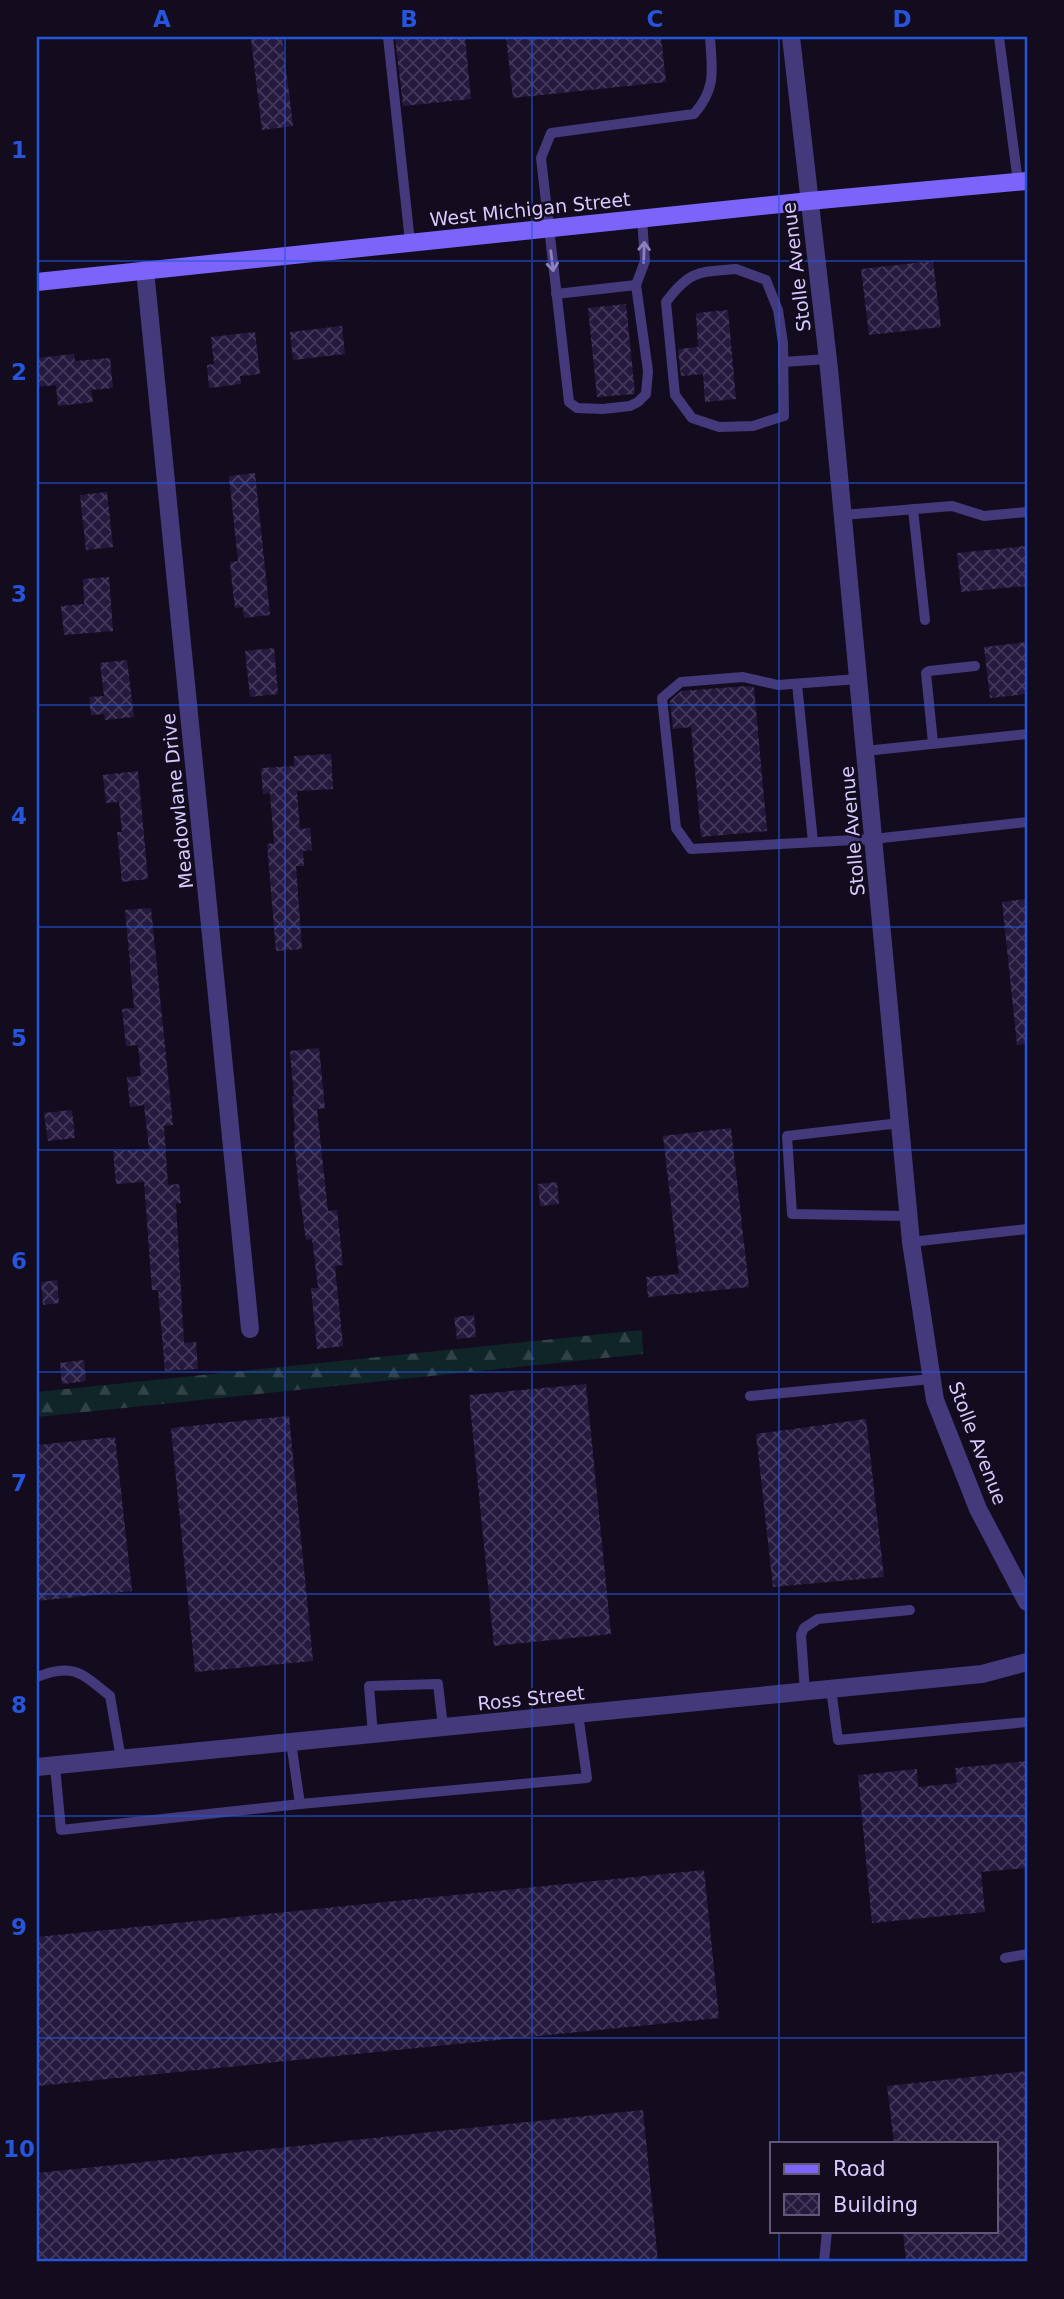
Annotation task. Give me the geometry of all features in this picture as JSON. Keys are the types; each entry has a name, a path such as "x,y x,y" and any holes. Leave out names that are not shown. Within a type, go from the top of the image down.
{"main road":[{"name":"West Michigan Street","path":"37,282 809,201 1023,182"}],"street":[{"name":"Stolle Avenue","path":"792,37 828,359 911,1242 935,1400 978,1509 1027,1602"},
{"name":"Meadowlane Drive","path":"145,270 250,1329"},
{"name":"Ross Street","path":"46,1766 982,1674 1027,1662"}],"lane":[{"path":"388,37 410,242"},
{"path":"642,219 645,261 636,285 648,371 646,394 630,406 577,408 569,401 541,158 551,133 694,114 706,100 713,72 710,37"},
{"path":"999,37 1023,182"},
{"path":"736,269 766,280 778,310 783,362 784,416 753,426 719,427 692,418 674,395 666,302 682,281 700,272 736,269"},
{"path":"556,293 636,285"},
{"path":"783,362 828,359"},
{"path":"843,515 951,506 984,516 1027,512"},
{"path":"913,509 925,620"},
{"path":"933,743 926,674 929,671 975,666"},
{"path":"858,679 778,685 743,677 681,682 662,698 676,828 691,849 873,839 1027,822"},
{"path":"797,684 813,842"},
{"path":"865,751 1027,734"},
{"path":"900,1123 787,1136 792,1214 908,1216"},
{"path":"911,1242 1027,1229"},
{"path":"750,1396 932,1379"},
{"path":"805,1692 800,1635 811,1623 818,1619 910,1610"},
{"path":"37,1677 51,1671 79,1671 110,1696 121,1759"},
{"path":"373,1735 369,1686 438,1684 443,1727"},
{"path":"831,1689 838,1740 1027,1722"},
{"path":"46,1766 61,1830 300,1804 587,1778 578,1714"},
{"path":"291,1742 300,1804"},
{"path":"1004,1958 1027,1954"},
{"path":"824,2262 827,2232"}],"green space":[{"path":"642,1330 643,1354 37,1417 37,1392"}],"building":[{"path":"282,37 293,126 262,130 251,39"},
{"path":"395,37 465,37 471,99 403,106"},
{"path":"506,37 661,37 666,82 513,98"},
{"path":"933,261 941,327 869,335 861,269"},
{"path":"626,304 635,394 597,397 588,308"},
{"path":"728,310 736,399 705,402 703,374 681,376 678,349 698,347 696,313"},
{"path":"342,326 345,354 293,360 290,332"},
{"path":"255,332 260,374 240,376 241,384 209,388 207,365 214,364 211,337"},
{"path":"74,354 75,361 110,358 113,388 91,390 93,402 58,406 56,385 37,387 37,358"},
{"path":"255,473 270,615 244,618 243,607 235,608 232,584 230,562 238,561 229,476"},
{"path":"107,492 113,547 86,550 80,495"},
{"path":"1027,546 1027,586 961,592 957,553"},
{"path":"109,577 113,631 64,635 61,606 84,604 83,579"},
{"path":"1027,642 1027,694 990,698 984,647"},
{"path":"274,648 278,694 250,697 245,651"},
{"path":"127,660 134,717 105,720 104,714 91,715 89,697 104,696 100,663"},
{"path":"754,687 767,831 701,837 691,727 673,729 670,701 681,691"},
{"path":"331,754 333,789 297,791 300,829 310,828 312,850 303,851 304,866 296,866 302,949 276,951 267,844 274,843 270,793 263,794 261,768 294,766 294,756"},
{"path":"138,771 148,879 122,882 117,832 122,832 119,802 106,803 103,775"},
{"path":"1027,899 1027,1044 1017,1045 1002,902"},
{"path":"151,908 173,1125 164,1126 168,1185 179,1184 181,1203 176,1204 184,1343 196,1342 198,1369 165,1371 158,1290 152,1290 144,1182 116,1184 113,1151 149,1149 144,1105 130,1107 127,1077 141,1076 138,1045 126,1046 122,1009 134,1008 125,910"},
{"path":"319,1048 325,1108 317,1109 328,1211 337,1210 343,1265 335,1266 343,1346 317,1349 311,1288 318,1288 312,1239 306,1240 299,1191 293,1131 294,1096 290,1051"},
{"path":"72,1110 75,1138 48,1141 44,1113"},
{"path":"731,1128 749,1287 648,1297 646,1277 679,1274 663,1136"},
{"path":"557,1182 559,1204 540,1206 538,1184"},
{"path":"57,1280 59,1303 43,1305 41,1282"},
{"path":"474,1315 476,1337 457,1339 454,1317"},
{"path":"84,1360 86,1381 62,1384 60,1363"},
{"path":"586,1384 611,1634 494,1646 469,1395"},
{"path":"289,1416 313,1661 195,1672 171,1428"},
{"path":"866,1419 884,1577 773,1587 756,1434"},
{"path":"115,1437 132,1591 37,1601 37,1445"},
{"path":"1027,1761 1027,1868 981,1872 985,1912 872,1923 858,1775 917,1769 918,1787 957,1783 955,1768"},
{"path":"704,1870 719,2018 37,2086 37,1937"},
{"path":"1027,2071 1027,2262 906,2262 903,2232 998,2232 998,2142 894,2142 887,2086"},
{"path":"643,2110 658,2262 37,2262 37,2173"}]}
